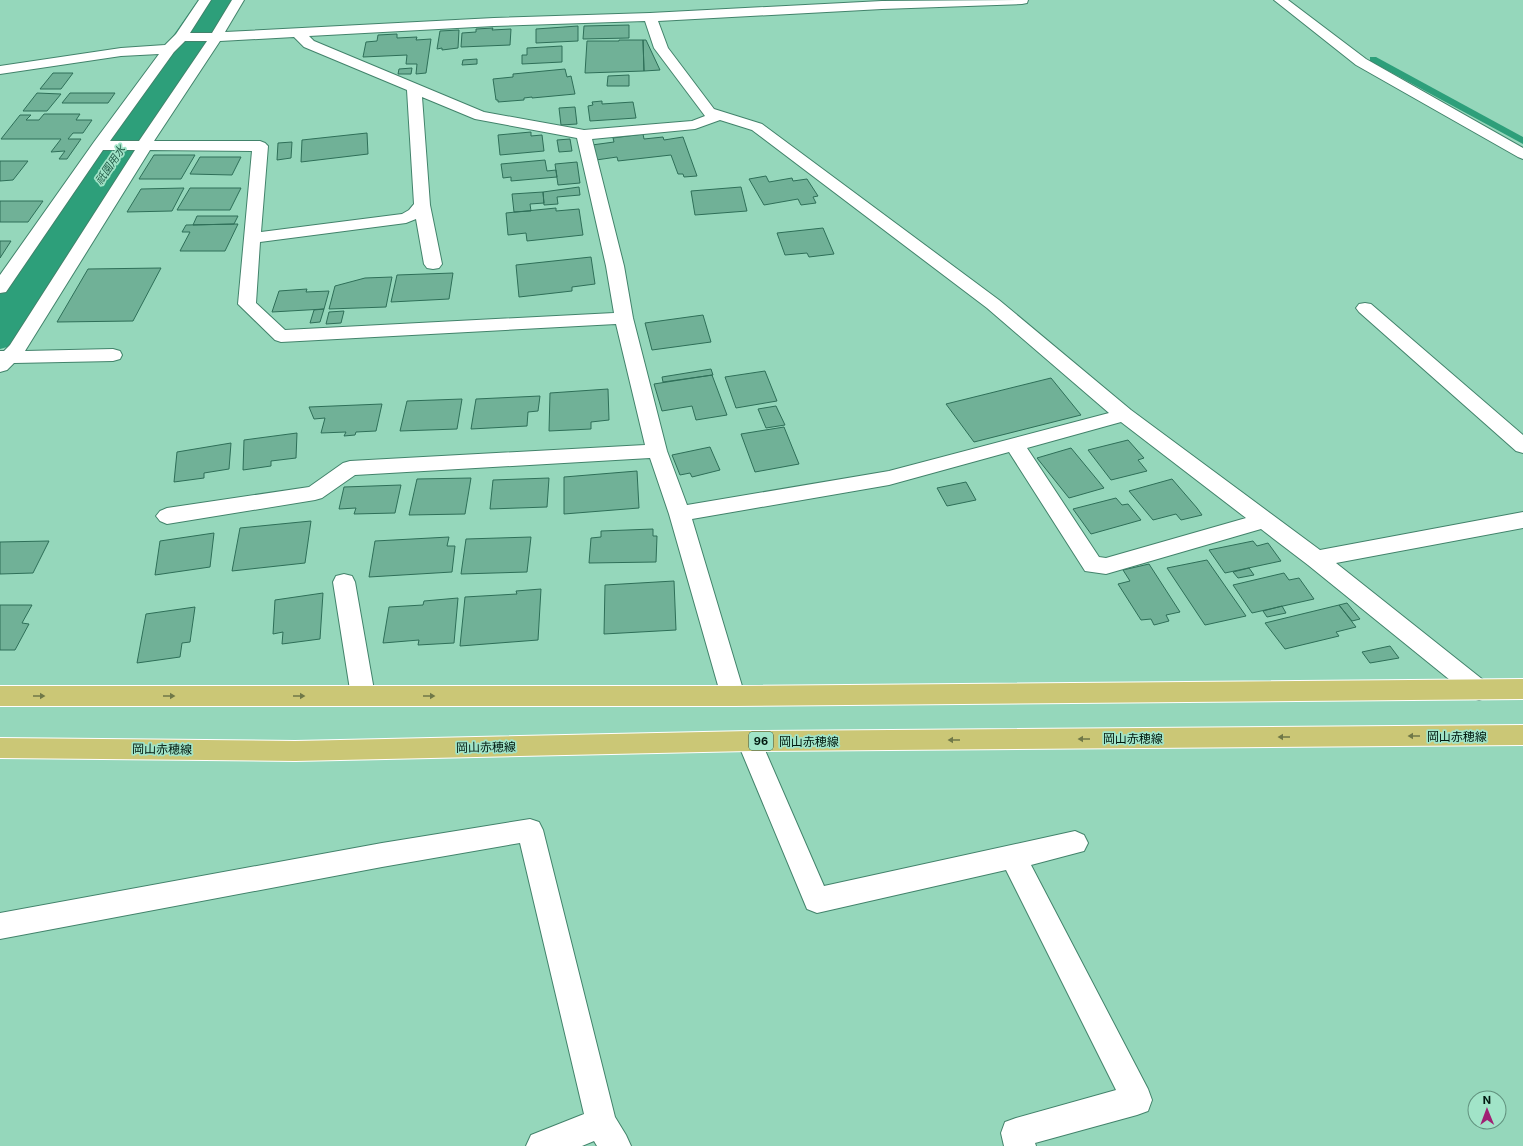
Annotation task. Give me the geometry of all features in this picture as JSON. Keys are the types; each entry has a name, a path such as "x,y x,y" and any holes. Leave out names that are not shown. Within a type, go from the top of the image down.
{"main road":[{"path":"0,696 733,696 1523,689"},
{"name":"岡山赤穂線","path":"0,748 295,751 749,741 1523,735"}],"street":[{"path":"2,283 102,145 169,49 184,37 205,0"},
{"path":"3,360 17,349 140,146 238,0"},
{"path":"184,37 298,33 494,22 650,17 823,4 1022,0"},
{"path":"1280,0 1361,62 1523,154"},
{"path":"650,17 661,48 709,112 757,127 993,304 1124,415 1316,559 1480,690"},
{"path":"298,33 309,44 480,116 584,135 695,125 719,115"},
{"path":"0,70 121,52 169,49"},
{"path":"414,88 422,206 433,264"},
{"path":"584,135 615,266 624,318 657,451 680,514 733,696"},
{"path":"102,145 260,146 247,304 280,336 624,318"},
{"path":"252,238 406,218 415,213 422,206"},
{"path":"1364,308 1523,446"},
{"path":"3,360 113,355"},
{"path":"680,514 889,478 1124,415"},
{"path":"1014,444 1093,565 1106,566 1264,520"},
{"path":"167,516 315,493 350,468 657,451"},
{"path":"1316,559 1523,520"},
{"path":"344,582 363,696"},
{"path":"749,741 817,900 1013,858 1075,843"},
{"path":"0,926 382,855 530,830 608,1134 542,1146"},
{"path":"1013,858 1137,1100 1016,1133 1020,1146"}],"building":[{"path":"629,25 629,38 583,39 584,26"},
{"path":"578,26 578,41 536,43 536,29"},
{"path":"493,28 492,30 511,29 510,45 461,47 462,33 476,32 476,29"},
{"path":"459,30 458,48 442,50 442,48 437,49 440,31"},
{"path":"397,34 397,38 417,37 416,40 431,39 426,73 416,74 417,64 406,64 407,55 363,57 366,42 377,41 378,35"},
{"path":"643,40 644,71 585,73 587,41"},
{"path":"643,40 646,40 660,70 644,71"},
{"path":"562,46 562,62 522,64 522,55 527,55 527,48"},
{"path":"477,59 477,64 462,65 463,60"},
{"path":"412,68 411,74 398,74 399,69"},
{"path":"565,69 567,77 571,76 575,94 532,97 524,98 524,100 498,102 498,100 496,100 493,79 513,77 513,74"},
{"path":"53,73 73,73 61,89 40,89"},
{"path":"629,75 629,86 607,86 608,76"},
{"path":"37,93 61,94 47,111 23,111"},
{"path":"70,93 115,93 108,103 62,103"},
{"path":"602,101 602,104 633,102 636,118 590,121 588,106 593,105 592,102"},
{"path":"575,107 577,124 561,125 559,108"},
{"path":"44,114 80,114 76,120 92,120 83,133 73,133 68,139 81,139 67,159 59,159 65,151 51,152 61,139 1,139 20,115 31,115 26,120 39,120"},
{"path":"531,132 531,136 542,135 544,151 500,155 498,135"},
{"path":"367,133 368,154 301,162 302,140"},
{"path":"643,134 644,139 663,137 664,140 683,137 697,176 684,177 683,174 678,174 671,155 618,161 617,157 596,160 592,145 614,142 613,138"},
{"path":"570,139 572,151 559,152 557,140"},
{"path":"292,142 291,158 277,160 278,143"},
{"path":"154,155 195,155 181,179 139,179"},
{"path":"200,157 241,157 232,175 190,174"},
{"path":"545,160 547,171 556,170 557,177 511,181 511,177 503,178 501,164"},
{"path":"0,161 28,161 13,180 0,181"},
{"path":"577,162 580,183 558,185 555,164"},
{"path":"766,176 769,182 792,178 793,181 807,179 818,196 813,197 816,203 801,205 798,199 764,205 749,179"},
{"path":"579,187 580,195 557,197 558,204 544,205 543,192"},
{"path":"741,187 747,211 695,215 691,191"},
{"path":"184,188 172,211 127,212 141,189"},
{"path":"190,188 241,188 230,210 177,210"},
{"path":"543,192 544,203 530,204 531,211 514,212 512,194"},
{"path":"0,201 43,201 28,222 0,222"},
{"path":"556,208 556,211 579,209 583,235 527,241 526,233 508,235 506,213"},
{"path":"197,216 238,216 234,224 193,225"},
{"path":"238,224 225,251 180,251 190,232 182,232 186,225"},
{"path":"823,228 834,254 809,257 807,253 785,255 777,233"},
{"path":"0,241 11,241 0,258"},
{"path":"591,257 595,284 572,287 572,291 519,297 516,265"},
{"path":"161,268 133,321 57,322 88,269"},
{"path":"453,273 449,299 391,302 397,275"},
{"path":"392,277 386,307 329,309 335,286 365,278"},
{"path":"307,289 306,292 329,291 324,309 272,312 279,291"},
{"path":"324,309 320,322 310,323 314,310"},
{"path":"344,311 341,323 326,324 329,312"},
{"path":"703,315 711,342 652,350 645,323"},
{"path":"711,369 713,375 663,382 662,377"},
{"path":"765,371 777,401 736,408 725,377"},
{"path":"712,375 727,415 696,420 692,406 662,411 654,384"},
{"path":"1051,378 1081,415 974,442 946,404"},
{"path":"608,389 609,420 591,422 591,429 549,431 550,393"},
{"path":"540,396 538,411 528,412 527,426 471,429 476,399"},
{"path":"462,399 457,429 400,431 407,401"},
{"path":"382,404 376,431 356,432 355,435 344,436 346,432 321,433 325,418 314,419 309,407"},
{"path":"776,406 785,425 766,428 758,409"},
{"path":"784,427 799,464 755,472 741,434"},
{"path":"297,433 296,458 271,461 271,466 243,470 244,440"},
{"path":"1128,440 1144,458 1138,460 1147,471 1111,480 1088,450"},
{"path":"231,443 229,469 204,473 204,478 174,482 177,452"},
{"path":"710,447 720,470 692,477 690,473 680,475 672,455"},
{"path":"1071,448 1104,488 1069,498 1037,458"},
{"path":"637,471 639,508 564,514 564,477"},
{"path":"471,478 465,514 409,515 417,479"},
{"path":"549,478 547,507 490,509 493,480"},
{"path":"1172,479 1202,515 1181,520 1176,514 1153,520 1129,491"},
{"path":"966,482 976,500 947,506 937,488"},
{"path":"401,485 395,513 354,514 356,508 339,509 344,487"},
{"path":"1116,498 1122,505 1128,504 1141,520 1091,534 1073,509"},
{"path":"311,521 305,563 232,571 240,528"},
{"path":"653,529 653,536 657,536 656,562 589,563 591,538 601,537 601,531"},
{"path":"214,533 210,567 155,575 160,541"},
{"path":"449,537 447,546 455,546 452,572 369,577 375,541"},
{"path":"531,537 527,572 461,574 466,539"},
{"path":"49,541 33,573 0,574 0,542"},
{"path":"1253,541 1257,546 1268,543 1281,561 1225,573 1209,550"},
{"path":"1207,560 1246,616 1205,625 1167,568"},
{"path":"1149,564 1180,612 1166,615 1169,621 1154,625 1151,619 1141,620 1118,584 1130,581 1123,570"},
{"path":"1249,568 1254,575 1238,578 1233,572"},
{"path":"1284,573 1289,580 1299,578 1314,599 1252,613 1233,585"},
{"path":"674,581 676,630 604,634 605,585"},
{"path":"541,589 538,640 460,646 465,597 517,594 516,591"},
{"path":"323,593 320,639 282,644 283,632 273,634 275,600"},
{"path":"458,598 454,643 418,645 419,640 383,643 389,607 423,605 424,601"},
{"path":"1347,603 1360,619 1352,621 1339,605"},
{"path":"0,605 32,605 22,623 29,624 15,650 0,650"},
{"path":"1339,605 1356,627 1336,632 1339,636 1285,649 1265,623"},
{"path":"1282,606 1286,613 1267,617 1263,611"},
{"path":"195,607 190,642 182,643 180,657 137,663 146,614"},
{"path":"1390,646 1399,658 1370,663 1362,652"}],"waterway":[{"name":"祇園用水","path":"0,330 220,0"},
{"path":"1373,59 1523,141"}]}
